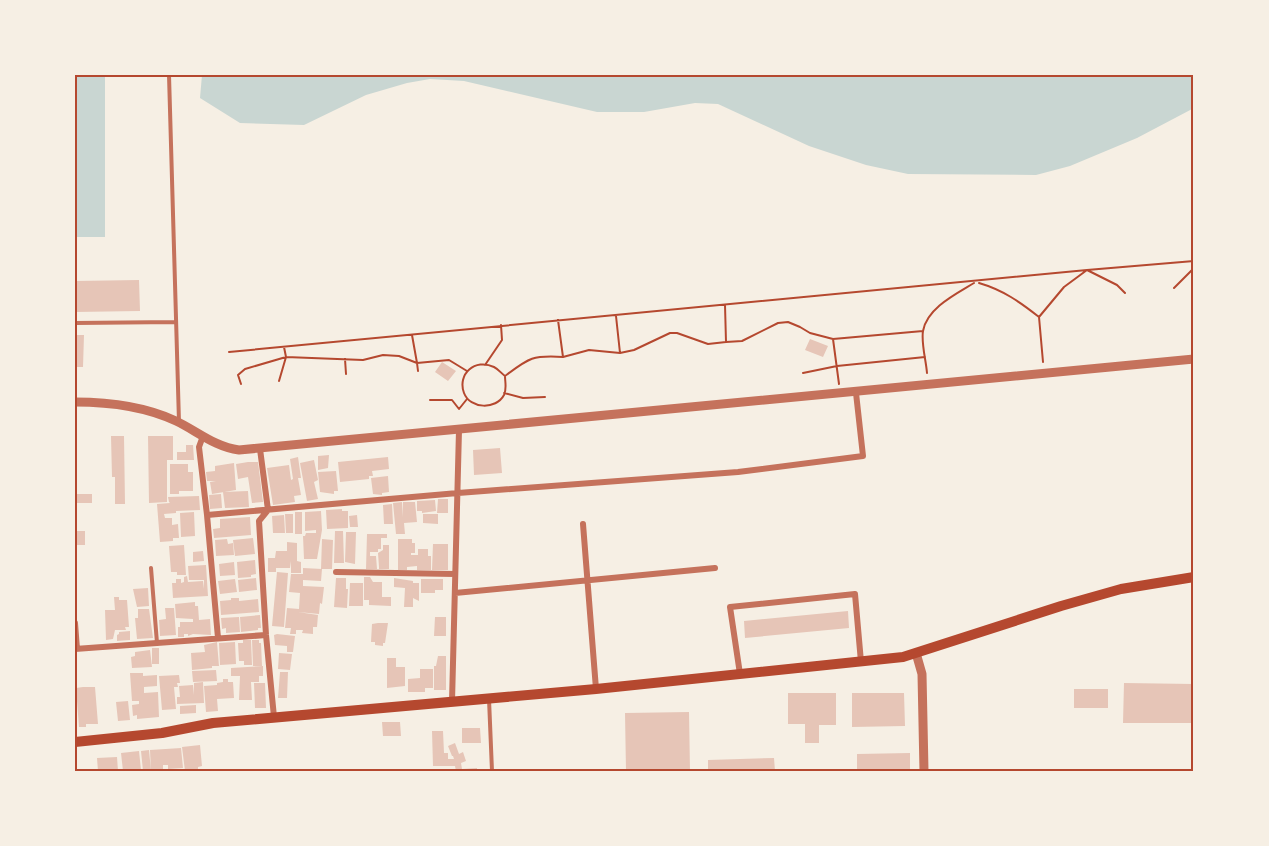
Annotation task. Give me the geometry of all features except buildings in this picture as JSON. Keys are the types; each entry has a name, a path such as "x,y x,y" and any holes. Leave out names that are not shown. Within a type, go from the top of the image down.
{"main road":[{"path":"75,741 162,733 213,723 596,689 861,662 916,653 1121,589 1194,577"}],"street":[{"path":"75,402 99,402 128,406 179,423 225,449 260,449 1194,359"},
{"path":"207,515 738,472 862,456 856,393"},
{"path":"452,702 459,430"},
{"path":"203,436 199,447 218,638"},
{"path":"260,449 268,510 259,521 274,717"},
{"path":"583,524 596,689"},
{"path":"455,593 716,568"},
{"path":"336,572 455,574"},
{"path":"740,674 730,607 821,597 855,594 861,662"},
{"path":"75,623 76,649 266,634"},
{"path":"916,653 922,674 924,771"}],"lane":[{"path":"169,75 179,423"},
{"path":"75,323 176,322"},
{"path":"151,568 157,643"},
{"path":"489,698 492,771"}],"path":[{"path":"229,352 1194,261"},
{"path":"1174,288 1194,268"},
{"path":"1087,270 1117,285 1125,293"},
{"path":"1039,317 1064,287 1087,270"},
{"path":"928,386 923,331 929,315 948,299 975,282 1014,297 1039,317 1045,374"},
{"path":"725,305 726,342"},
{"path":"616,315 620,353"},
{"path":"558,320 563,357"},
{"path":"505,376 531,358 563,357 589,350 620,353 634,350 670,333 677,333 708,344 742,341 778,323 788,322 810,333 833,339 923,331"},
{"path":"485,365 502,340 501,325"},
{"path":"412,335 418,371"},
{"path":"833,339 840,394"},
{"path":"279,381 286,357 284,347"},
{"path":"241,384 238,375 245,369 286,357 363,360 372,356 391,355 417,363 449,360 467,371"},
{"path":"803,373 837,366 926,357"},
{"path":"345,359 346,374"},
{"path":"479,364 495,368 505,376 504,393 497,402 485,406 467,399 462,386 467,371 479,364"},
{"path":"504,393 523,398 544,397"},
{"path":"430,400 452,400 459,409 467,399"}],"shaded area":[{"path":"75,75 105,75 105,237 75,237"},
{"path":"202,75 1194,75 1194,108 1137,138 1070,166 1036,175 908,174 866,165 809,146 718,104 695,103 644,112 597,112 464,81 430,79 366,95 304,125 240,123 200,98"}]}
